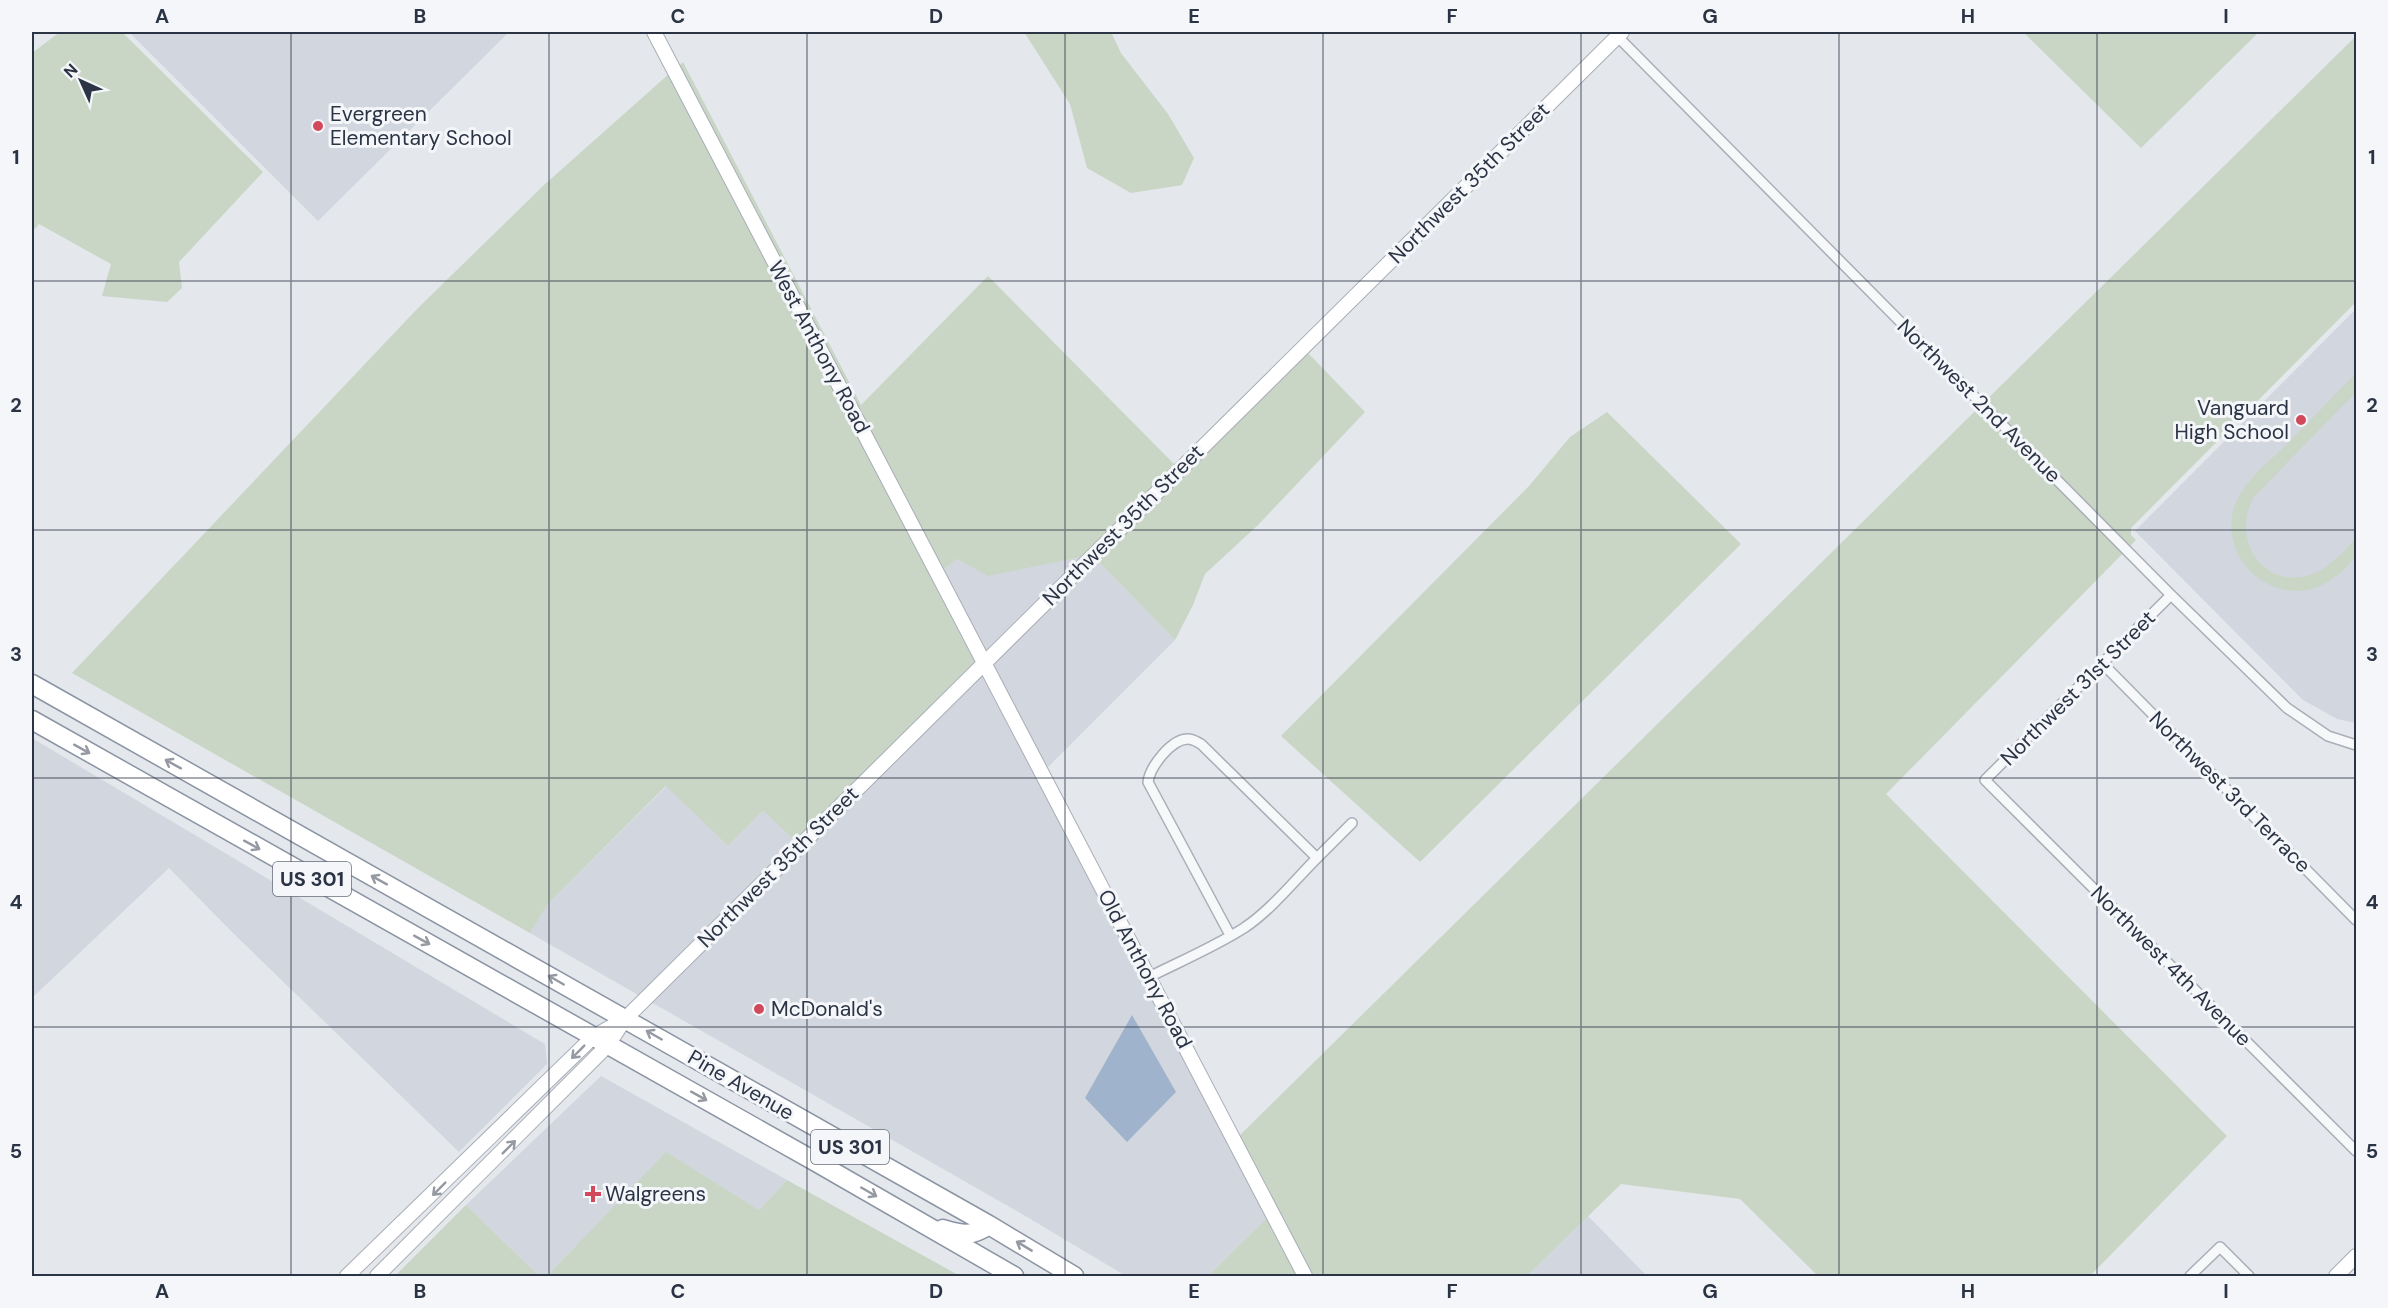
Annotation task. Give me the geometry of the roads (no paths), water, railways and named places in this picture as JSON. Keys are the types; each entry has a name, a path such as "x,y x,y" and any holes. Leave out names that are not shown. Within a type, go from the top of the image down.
{"highway":[{"name":"US 301","path":"32,684 625,1019"},
{"name":"US 301","path":"32,720 601,1041"},
{"path":"180,804 196,776"},
{"name":"Pine Avenue","path":"625,1019 989,1225 1074,1276"},
{"name":"Pine Avenue","path":"601,1041 1014,1276"},
{"path":"918,1221 960,1234 977,1233 989,1225"}],"street":[{"name":"West Anthony Road","path":"654,32 985,662"},
{"name":"Northwest 35th Street","path":"347,1276 625,1019 1620,34"},
{"name":"Northwest 2nd Avenue","path":"1620,34 2171,595 2287,708 2328,736 2356,745"},
{"name":"Northwest 31st Street","path":"1985,780 2171,595"},
{"name":"Old Anthony Road","path":"985,662 1305,1276"},
{"name":"Northwest 3rd Terrace","path":"2103,664 2356,920"},
{"path":"1230,935 1148,782 1149,773 1154,764 1175,743 1191,739 1202,744 1317,858"},
{"name":"Northwest 4th Avenue","path":"1985,780 2356,1151"},
{"path":"1149,977 1230,935 1257,918 1352,823"},
{"name":"Northwest 35th Street","path":"377,1276 601,1041"},
{"path":"2190,1276 2220,1247 2249,1276"},
{"path":"2336,1276 2355,1261"}],"water":[{"path":"1132,1015 1176,1092 1127,1142 1085,1098"}],"place":[{"name":"Evergreen Elementary School","path":"318,126"},
{"name":"Vanguard High School","path":"2301,420"},
{"name":"McDonald's","path":"759,1009"},
{"name":"Walgreens","path":"593,1194"}]}
